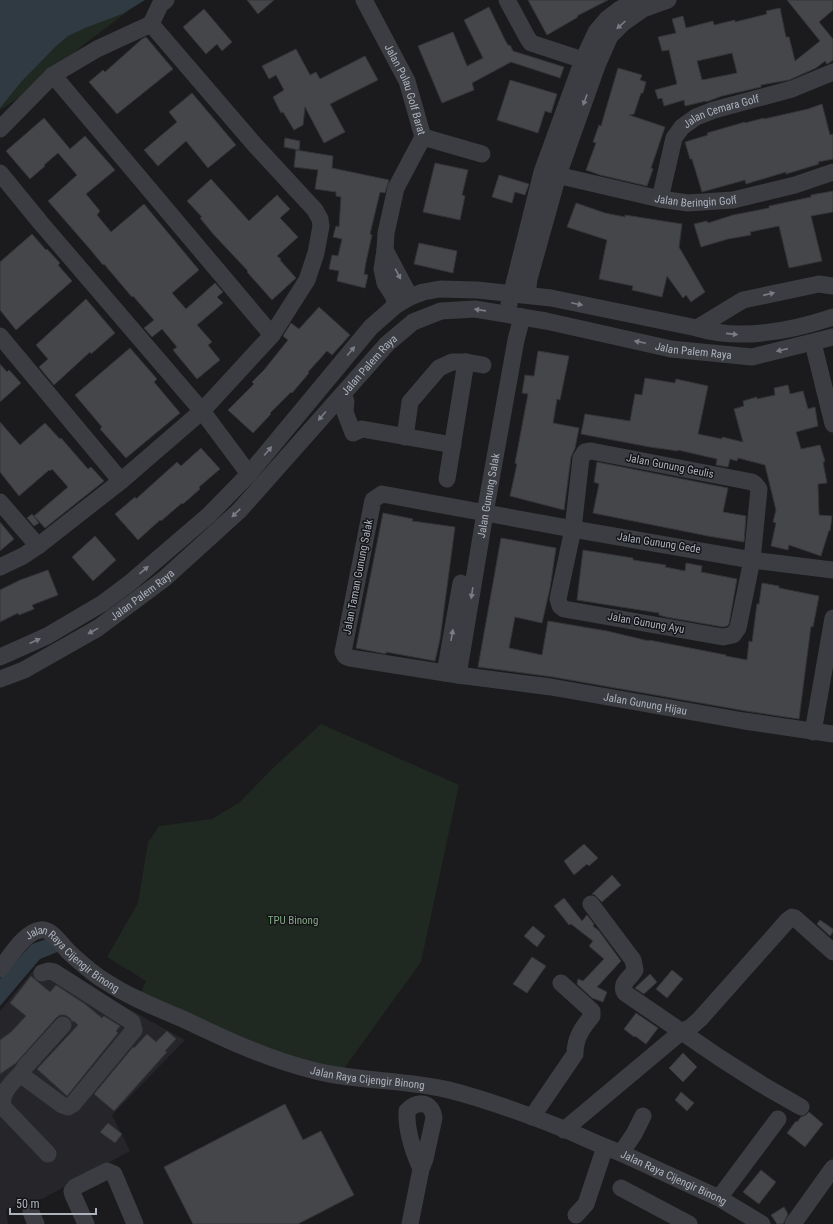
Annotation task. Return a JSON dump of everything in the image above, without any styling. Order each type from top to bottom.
[{"type":"street","points":[[0,129],[53,75],[97,49],[151,24],[160,5],[166,0]]},
{"type":"street","name":"Jalan Pulau Golf Barat","points":[[364,0],[407,81],[423,137],[396,188],[386,233],[382,269],[384,280],[394,297],[395,306]]},
{"type":"street","points":[[507,0],[526,37],[531,43],[583,60]]},
{"type":"street","points":[[520,317],[526,295],[550,174],[583,60],[596,32],[607,19],[620,9],[632,3],[644,0]]},
{"type":"street","points":[[660,0],[668,0]]},
{"type":"street","points":[[550,174],[610,36],[623,23],[643,9],[668,0]]},
{"type":"street","points":[[0,567],[23,556],[38,546],[121,481],[202,411],[272,335],[307,280],[316,253],[321,226],[320,219],[315,210],[254,144],[151,24]]},
{"type":"street","name":"Jalan Cemara Golf","points":[[660,198],[674,138],[682,127],[696,117],[714,110],[792,89],[833,72]]},
{"type":"street","points":[[53,75],[272,335]]},
{"type":"street","points":[[423,137],[482,154]]},
{"type":"street","name":"Jalan Beringin Golf","points":[[550,174],[688,203],[733,200],[795,185],[833,172]]},
{"type":"street","points":[[0,173],[40,222],[202,411],[249,474]]},
{"type":"street","points":[[385,250],[410,297]]},
{"type":"street","name":"Jalan Palem Raya","points":[[697,328],[743,300],[819,284],[833,286]]},
{"type":"street","name":"Jalan Palem Raya","points":[[0,657],[47,636],[103,603],[131,582],[209,515],[249,474],[371,327],[395,306],[410,297],[423,292],[440,289],[477,290],[526,295],[697,328],[709,332],[740,335],[786,329],[816,323],[833,317]]},
{"type":"street","points":[[520,317],[526,295]]},
{"type":"street","name":"Jalan Palem Raya","points":[[0,679],[24,670],[98,628],[164,579],[239,511],[343,398],[387,344],[413,322],[441,311],[475,309],[671,349],[752,357],[833,337]]},
{"type":"street","name":"Jalan Gunung Salak","points":[[452,674],[480,512],[520,317]]},
{"type":"street","points":[[0,336],[121,481]]},
{"type":"street","points":[[813,343],[833,424]]},
{"type":"street","points":[[405,437],[410,402],[439,368],[452,362],[483,364]]},
{"type":"street","points":[[447,479],[466,362]]},
{"type":"street","points":[[325,382],[353,406],[357,431],[453,445]]},
{"type":"street","name":"Jalan Gunung Geulis","points":[[573,529],[581,458],[585,452],[591,451],[756,484],[759,489],[752,560]]},
{"type":"street","name":"Jalan Taman Gunung Salak","points":[[452,674],[350,658],[343,652],[373,500],[382,494],[386,494],[480,512]]},
{"type":"street","points":[[0,502],[38,546]]},
{"type":"street","name":"Jalan Gunung Gede","points":[[480,512],[752,560],[833,570]]},
{"type":"street","name":"Jalan Gunung Ayu","points":[[573,529],[558,599],[560,606],[564,609],[723,637],[733,635],[738,628],[752,560]]},
{"type":"street","points":[[813,732],[833,618]]},
{"type":"street","name":"Jalan Gunung Hijau","points":[[452,674],[551,687],[813,732],[833,734]]},
{"type":"street","points":[[591,904],[633,960],[635,970],[623,984],[622,988],[625,993],[681,1032],[761,1084],[801,1107]]},
{"type":"street","points":[[564,1130],[681,1032],[691,1027],[700,1019],[790,918],[795,918],[830,945]]},
{"type":"street","name":"Jalan Raya Cijengir Binong","points":[[0,969],[25,938],[33,932],[43,929],[54,936],[68,952],[104,981],[132,996],[243,1047],[273,1059],[313,1071],[446,1090],[490,1102],[532,1117],[621,1153],[719,1198],[762,1224]]},
{"type":"street","points":[[22,1072],[24,1077],[62,1105],[68,1107],[73,1104],[134,1031],[132,1022],[54,972],[48,971],[42,973]]},
{"type":"street","points":[[532,1117],[575,1054],[575,1046],[579,1034],[592,1016],[592,1011],[561,983]]},
{"type":"street","points":[[48,1154],[3,1107],[1,1102],[2,1094],[63,1024]]},
{"type":"street","points":[[621,1153],[634,1134],[643,1116]]},
{"type":"street","points":[[719,1198],[778,1119]]},
{"type":"street","points":[[576,1215],[586,1204],[605,1147]]},
{"type":"street","points":[[793,1224],[833,1168]]},
{"type":"street","points":[[410,1224],[421,1169]]},
{"type":"street","points":[[86,1224],[72,1191],[75,1187],[107,1171],[114,1174],[135,1224]]},
{"type":"street","points":[[621,1188],[690,1224]]},
{"type":"shaded area","points":[[0,0],[145,0],[122,14],[68,36],[56,46],[21,82],[0,108]]},
{"type":"shaded area","points":[[49,938],[60,951],[40,959],[0,1006],[0,979],[32,944]]},
{"type":"shaded area","points":[[49,963],[60,971],[185,1040],[112,1115],[130,1151],[44,1198],[6,1209],[8,1224],[0,1224],[0,1011],[38,965]]},
{"type":"green space","points":[[0,0],[143,0],[83,45],[20,97],[0,110]]},
{"type":"green space","name":"TPU Binong","points":[[321,724],[459,785],[421,962],[342,1071],[296,1062],[141,992],[146,981],[107,957],[138,903],[148,843],[159,826],[212,819],[240,802],[272,769]]},
{"type":"building","points":[[247,0],[274,0],[258,14]]},
{"type":"building","points":[[528,0],[608,0],[577,16],[578,17],[547,35]]},
{"type":"building","points":[[787,0],[833,0],[833,10],[819,22],[833,39],[833,60],[829,63],[827,64],[825,61],[816,68],[789,80],[761,85],[761,87],[722,96],[706,102],[685,106],[684,100],[664,106],[662,98],[658,99],[655,90],[677,84],[669,50],[662,51],[658,37],[676,33],[672,19],[683,16],[686,28],[713,21],[714,25],[735,20],[735,22],[767,14],[766,11],[780,8],[786,37],[789,37],[795,61],[820,41]],"holes":[[[732,53],[737,73],[702,80],[697,61]]]},
{"type":"building","points":[[489,7],[506,42],[509,46],[510,45],[513,51],[564,67],[560,78],[511,62],[472,83],[474,90],[442,103],[418,46],[453,32],[467,66],[483,58],[464,20]]},
{"type":"building","points":[[204,9],[232,42],[222,51],[217,44],[206,54],[183,27]]},
{"type":"building","points":[[146,37],[173,69],[117,114],[89,82],[103,70],[105,72]]},
{"type":"building","points":[[296,49],[310,75],[316,72],[320,79],[365,56],[378,80],[330,104],[345,132],[324,143],[305,107],[303,125],[294,130],[283,112],[281,113],[273,97],[284,90],[276,75],[269,79],[262,66]]},
{"type":"building","points":[[618,68],[642,75],[640,80],[646,82],[634,114],[629,115],[665,127],[651,168],[653,169],[647,186],[600,175],[586,170],[596,143],[593,142],[599,125],[601,126]]},
{"type":"building","points":[[510,80],[557,94],[551,113],[545,111],[538,133],[497,120]]},
{"type":"building","points":[[192,93],[236,145],[208,168],[186,141],[158,166],[144,150],[177,122],[169,112]]},
{"type":"building","points":[[822,104],[830,135],[833,134],[833,159],[818,162],[819,164],[786,174],[786,172],[746,184],[745,180],[702,192],[685,142],[708,135],[707,133],[745,122],[808,109]]},
{"type":"building","points":[[44,118],[70,149],[85,136],[115,170],[86,194],[100,211],[97,215],[111,232],[144,204],[199,270],[172,293],[186,309],[215,283],[223,292],[217,297],[223,303],[197,325],[212,342],[208,345],[220,360],[197,379],[173,350],[177,347],[162,329],[152,337],[144,328],[154,320],[104,264],[103,265],[48,201],[77,175],[58,153],[30,179],[6,151]]},
{"type":"building","points":[[285,138],[300,141],[299,150],[284,147]]},
{"type":"building","points":[[296,150],[333,156],[332,168],[389,180],[385,193],[380,192],[370,234],[372,235],[364,274],[368,275],[365,288],[337,281],[339,271],[329,269],[332,255],[338,256],[342,239],[333,237],[336,226],[339,227],[341,197],[336,196],[336,192],[315,189],[318,170],[294,167]]},
{"type":"building","points":[[435,163],[468,170],[462,195],[465,196],[460,220],[423,212]]},
{"type":"building","points":[[499,175],[529,184],[525,195],[515,192],[512,203],[492,197]]},
{"type":"building","points":[[211,179],[249,221],[277,195],[290,209],[280,218],[298,237],[277,256],[296,278],[272,300],[247,272],[248,271],[214,235],[200,218],[202,217],[187,201]]},
{"type":"building","points":[[833,191],[833,212],[811,216],[822,261],[789,268],[779,226],[750,232],[751,235],[728,239],[701,247],[694,224],[707,221],[708,223],[733,215],[769,208],[769,206],[811,197],[811,195]]},
{"type":"building","points":[[576,203],[605,213],[625,217],[625,215],[682,224],[679,247],[705,292],[691,302],[686,295],[683,298],[667,276],[662,297],[632,290],[633,286],[599,279],[607,240],[567,227]]},
{"type":"building","points":[[32,234],[60,263],[58,265],[72,281],[16,330],[0,310],[0,262]]},
{"type":"building","points":[[419,243],[457,251],[453,273],[414,264]]},
{"type":"building","points":[[86,299],[115,333],[91,354],[90,352],[54,385],[39,367],[48,359],[36,345]]},
{"type":"building","points":[[319,307],[350,335],[332,355],[327,351],[292,393],[291,392],[270,413],[271,414],[253,433],[228,410],[254,384],[252,382],[264,370],[288,340],[283,336],[291,323],[299,329]]},
{"type":"building","points":[[130,348],[157,379],[154,382],[180,413],[126,458],[100,429],[102,427],[75,395]]},
{"type":"building","points":[[538,351],[569,356],[560,400],[557,399],[553,423],[579,428],[575,448],[571,457],[564,510],[510,496],[517,464],[515,463],[528,394],[522,393],[525,375],[534,376]]},
{"type":"building","points":[[0,364],[7,372],[9,370],[21,383],[0,402]]},
{"type":"building","points":[[645,378],[675,383],[676,379],[708,386],[698,434],[722,439],[722,437],[743,442],[734,409],[744,406],[743,401],[757,397],[757,399],[775,395],[774,388],[788,385],[790,394],[803,391],[808,409],[815,407],[818,426],[796,432],[801,449],[820,445],[825,461],[823,462],[827,483],[818,484],[819,515],[832,516],[830,531],[829,530],[821,556],[789,545],[788,550],[771,546],[776,523],[773,522],[776,510],[765,465],[738,458],[737,461],[730,459],[728,467],[716,465],[717,459],[678,450],[650,447],[581,434],[585,414],[630,421],[635,394],[642,395]]},
{"type":"building","points":[[0,422],[20,445],[45,423],[60,439],[61,438],[88,469],[91,467],[104,481],[45,528],[34,516],[68,487],[52,469],[19,496],[0,472]]},
{"type":"building","points":[[201,448],[220,469],[199,487],[200,489],[183,504],[182,503],[161,521],[160,520],[138,540],[115,514],[135,497],[136,499],[177,462],[181,466]]},
{"type":"building","points":[[597,462],[728,488],[723,512],[746,516],[744,542],[593,513],[599,484],[594,482]]},
{"type":"building","points":[[383,513],[413,519],[412,521],[455,527],[440,639],[435,661],[356,648]]},
{"type":"building","points":[[32,514],[39,523],[34,526],[27,518]]},
{"type":"building","points":[[0,522],[14,539],[0,551]]},
{"type":"building","points":[[95,536],[116,560],[93,581],[72,557]]},
{"type":"building","points":[[501,538],[556,548],[550,588],[542,623],[515,617],[509,648],[542,655],[548,621],[607,631],[649,641],[747,660],[749,641],[752,642],[757,604],[759,604],[762,583],[819,596],[813,627],[811,626],[799,719],[553,677],[478,667]]},
{"type":"building","points":[[583,550],[633,558],[633,560],[666,565],[665,567],[685,571],[686,563],[702,566],[701,572],[737,579],[729,624],[723,627],[666,617],[659,615],[659,613],[577,600]]},
{"type":"building","points":[[48,570],[58,595],[32,605],[34,609],[19,615],[18,613],[0,622],[0,590],[20,580]]},
{"type":"building","points":[[584,844],[598,858],[589,866],[587,864],[574,875],[564,861]]},
{"type":"building","points":[[612,875],[621,885],[602,902],[592,894]]},
{"type":"building","points":[[564,898],[582,921],[587,915],[594,924],[593,926],[599,931],[621,961],[597,987],[607,992],[603,1002],[592,998],[577,984],[578,979],[583,981],[604,959],[589,946],[593,941],[571,924],[569,925],[554,906]]},
{"type":"building","points":[[820,920],[833,929],[830,936],[817,924]]},
{"type":"building","points":[[533,926],[545,936],[537,947],[524,936]]},
{"type":"building","points":[[532,957],[546,966],[527,993],[513,984]]},
{"type":"building","points":[[672,970],[683,979],[667,998],[656,989]]},
{"type":"building","points":[[650,974],[657,982],[644,994],[635,988]]},
{"type":"building","points":[[31,976],[50,992],[56,985],[85,1004],[102,1018],[104,1016],[120,1026],[116,1031],[118,1033],[67,1096],[37,1069],[78,1025],[74,1021],[72,1022],[70,1018],[65,1015],[60,1015],[56,1018],[16,1063],[0,1074],[0,1040],[11,1032],[26,1016],[10,1003]]},
{"type":"building","points":[[636,1013],[658,1028],[646,1044],[624,1029]]},
{"type":"building","points":[[167,1031],[176,1039],[165,1051],[167,1052],[114,1111],[94,1094],[133,1047],[134,1048],[147,1034],[156,1042]]},
{"type":"building","points":[[683,1053],[697,1067],[683,1082],[669,1068]]},
{"type":"building","points":[[681,1092],[694,1103],[687,1111],[675,1100]]},
{"type":"building","points":[[285,1104],[303,1140],[321,1131],[354,1195],[298,1224],[193,1224],[164,1167]]},
{"type":"building","points":[[809,1112],[823,1124],[805,1147],[787,1133],[796,1121],[797,1122],[801,1117]]},
{"type":"building","points":[[108,1123],[122,1134],[115,1143],[100,1132]]},
{"type":"building","points":[[761,1170],[776,1182],[759,1204],[743,1192]]},
{"type":"building","points":[[784,1207],[788,1214],[783,1224],[777,1224],[771,1215]]}]
